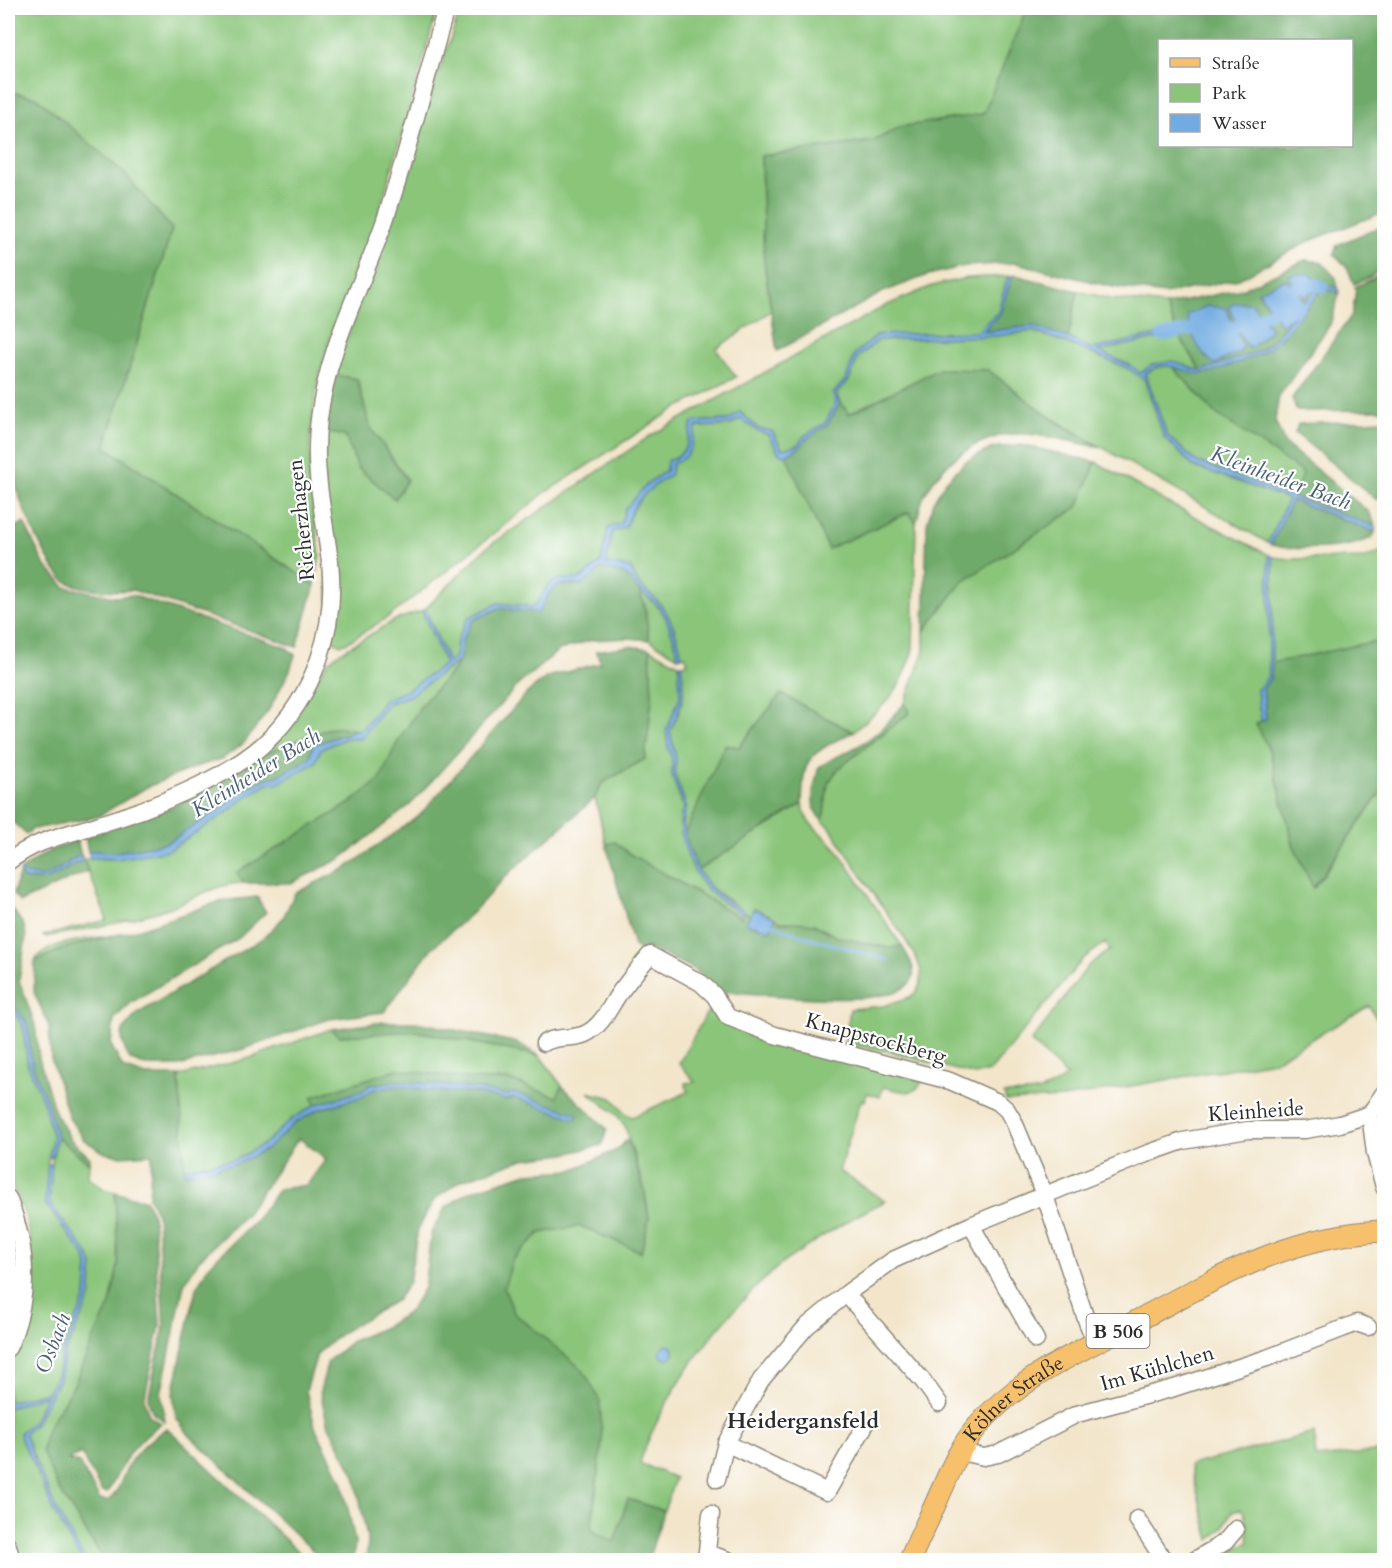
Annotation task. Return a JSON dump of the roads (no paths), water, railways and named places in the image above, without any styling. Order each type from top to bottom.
[{"type":"main road","name":"Kölner Straße","points":[[910,1560],[960,1452],[977,1426],[1011,1394],[1038,1375],[1252,1261],[1318,1239],[1346,1233],[1384,1231]]},
{"type":"street","name":"Richerzhagen","points":[[8,862],[28,847],[42,841],[143,810],[227,769],[257,749],[273,734],[294,709],[308,684],[326,635],[331,600],[330,563],[316,464],[319,416],[327,374],[386,214],[446,8]]},
{"type":"street","name":"Knappstockberg","points":[[544,1043],[551,1039],[574,1038],[587,1034],[599,1024],[650,955],[701,983],[714,995],[729,1017],[775,1035],[950,1081],[998,1102],[1007,1110],[1014,1122],[1045,1196],[1096,1343]]},
{"type":"street","points":[[1384,1093],[1371,1114],[1375,1153],[1384,1187]]},
{"type":"street","name":"Kleinheide","points":[[717,1479],[726,1443],[761,1380],[806,1327],[893,1260],[971,1225],[1183,1141],[1248,1130],[1305,1130],[1341,1124],[1371,1114]]},
{"type":"street","points":[[8,1197],[21,1239],[25,1280],[21,1311],[8,1348]]},
{"type":"street","points":[[971,1225],[1036,1340]]},
{"type":"street","points":[[846,1294],[923,1381],[939,1403]]},
{"type":"street","name":"Im Kühlchen","points":[[960,1452],[984,1457],[998,1454],[1077,1414],[1267,1358],[1357,1323],[1368,1327]]},
{"type":"street","points":[[726,1443],[826,1492],[864,1426]]},
{"type":"street","points":[[711,1514],[707,1557],[728,1560]]},
{"type":"street","points":[[1137,1519],[1164,1560]]},
{"type":"street","points":[[1195,1560],[1225,1542],[1236,1529]]},
{"type":"street","points":[[8,1546],[12,1560]]},
{"type":"water","points":[[1309,274],[1317,280],[1317,284],[1305,298],[1288,276]]},
{"type":"water","points":[[1008,276],[1012,276],[1000,314],[982,332],[1032,326],[1066,337],[1092,349],[1176,331],[1178,334],[1098,351],[1141,373],[1151,365],[1172,361],[1201,371],[1259,351],[1272,341],[1294,315],[1281,325],[1258,291],[1287,280],[1305,302],[1322,285],[1338,288],[1339,292],[1323,289],[1283,335],[1258,355],[1201,374],[1166,366],[1152,369],[1144,375],[1167,435],[1195,461],[1376,527],[1375,532],[1292,500],[1271,545],[1268,543],[1288,499],[1193,466],[1164,437],[1145,380],[1127,368],[1064,342],[1032,331],[997,336],[879,340],[858,357],[849,380],[836,395],[839,405],[827,425],[806,439],[800,447],[786,455],[779,453],[769,435],[758,431],[740,419],[730,425],[696,427],[692,445],[684,458],[672,464],[671,474],[637,502],[626,527],[612,532],[606,564],[631,568],[640,585],[668,615],[682,656],[678,657],[665,616],[658,606],[625,574],[602,568],[582,585],[564,584],[554,588],[539,613],[499,608],[472,621],[462,641],[460,660],[409,696],[388,703],[361,739],[347,738],[321,749],[315,763],[277,784],[270,783],[245,797],[228,812],[169,850],[117,859],[90,858],[88,851],[117,852],[167,843],[224,807],[241,791],[269,777],[276,777],[310,758],[313,745],[363,728],[385,699],[406,691],[445,664],[422,611],[425,609],[448,662],[455,657],[457,640],[468,618],[498,603],[533,607],[545,589],[553,582],[562,579],[580,579],[601,562],[608,528],[621,523],[625,509],[648,483],[666,471],[667,461],[684,451],[692,422],[729,420],[740,412],[759,429],[772,431],[782,449],[798,445],[804,436],[825,423],[835,404],[833,394],[846,379],[855,354],[878,335],[976,332],[998,312]]},
{"type":"water","points":[[1235,303],[1252,303],[1271,329],[1250,349],[1243,340],[1229,307]]},
{"type":"water","points":[[1207,306],[1226,308],[1243,347],[1240,352],[1215,364],[1204,355],[1196,342],[1187,315]]},
{"type":"water","points":[[1269,555],[1273,557],[1272,663],[1271,678],[1263,688],[1266,719],[1261,721],[1257,690],[1268,677]]},
{"type":"water","points":[[679,664],[682,664],[683,697],[670,731],[676,759],[675,776],[687,808],[684,817],[685,837],[698,870],[709,886],[744,911],[742,914],[708,890],[702,883],[682,839],[681,817],[684,808],[672,776],[672,759],[666,731],[680,697]]},
{"type":"water","points":[[81,855],[84,860],[49,878],[23,879],[22,875],[19,875],[20,871],[38,876],[52,873]]},
{"type":"water","points":[[754,908],[775,918],[770,930],[746,923]]},
{"type":"water","points":[[8,911],[11,939],[8,967]]},
{"type":"water","points":[[8,988],[16,1009],[27,1023],[32,1065],[57,1137],[52,1158],[49,1157],[53,1137],[43,1101],[28,1065],[23,1025],[13,1011],[8,998]]},
{"type":"water","points":[[398,1081],[477,1089],[506,1095],[515,1093],[578,1114],[576,1119],[515,1098],[506,1100],[476,1093],[398,1086],[372,1090],[364,1096],[317,1110],[295,1123],[267,1149],[239,1163],[185,1173],[184,1168],[237,1159],[264,1144],[292,1119],[315,1105],[362,1091],[370,1085]]},
{"type":"water","points":[[48,1164],[52,1164],[49,1202],[93,1264],[90,1298],[65,1353],[61,1376],[35,1424],[24,1434],[56,1509],[85,1560],[81,1560],[53,1510],[21,1440],[20,1432],[33,1422],[46,1395],[8,1408],[8,1402],[48,1392],[58,1374],[62,1352],[86,1297],[88,1265],[84,1255],[45,1203]]},
{"type":"water","points":[[664,1345],[670,1345],[674,1352],[670,1359],[664,1359],[660,1355],[660,1349]]},
{"type":"waterway","points":[[1162,336],[1189,330],[1235,327],[1271,312],[1297,287],[1317,284],[1323,287]]},
{"type":"waterway","points":[[769,923],[800,935],[888,960]]},
{"type":"district","name":"Heidergansfeld","points":[[803,1420]]},
{"type":"water label","name":"Kleinheider Bach","points":[[1281,477]]},
{"type":"water label","name":"Kleinheider Bach","points":[[255,772]]},
{"type":"water label","name":"Osbach","points":[[52,1343]]}]
